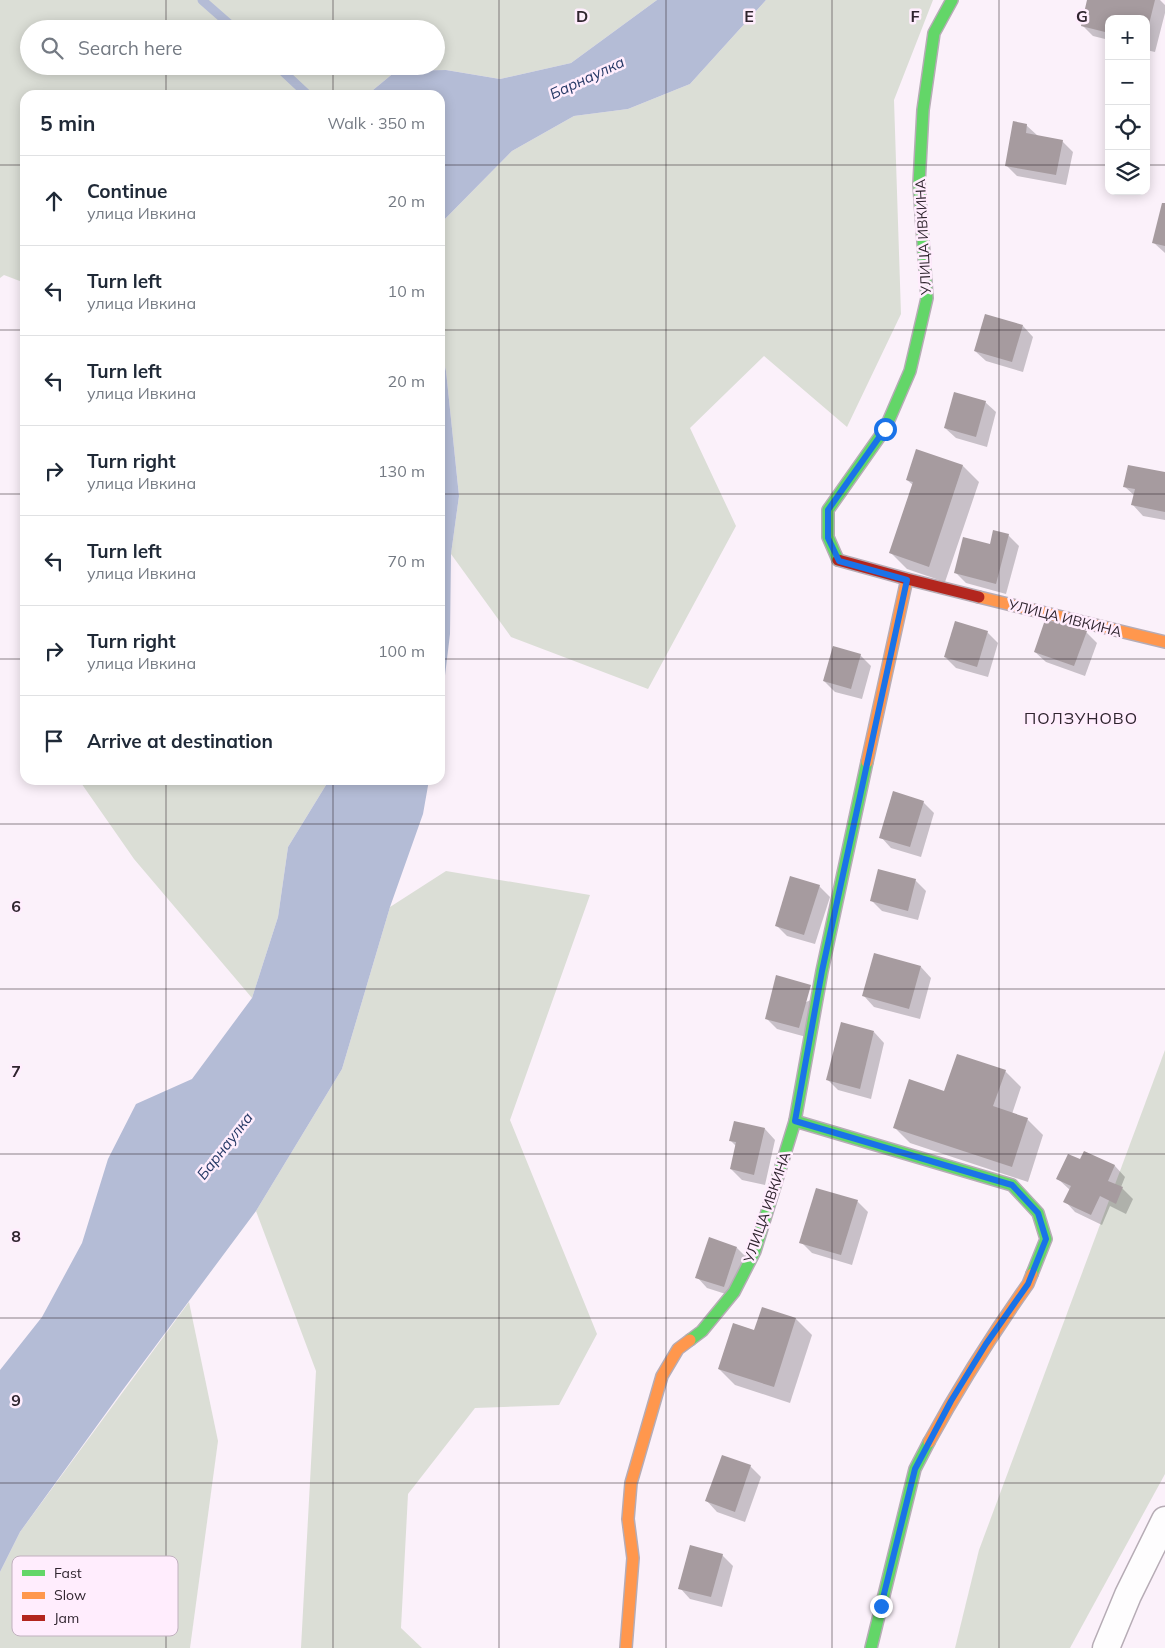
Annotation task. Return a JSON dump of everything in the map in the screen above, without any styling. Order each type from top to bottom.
[{"type":"street","name":"УЛИЦА ИВКИНА","points":[[952,0],[934,33],[923,110],[919,184],[927,298],[923,316],[910,371],[885,429],[828,510],[828,538],[839,561],[907,580],[1165,642]]},
{"type":"street","name":"УЛИЦА ИВКИНА","points":[[626,1648],[633,1558],[628,1519],[631,1483],[662,1376],[678,1349],[702,1331],[734,1292],[755,1251],[795,1121],[822,971],[907,580]]},
{"type":"street","points":[[795,1121],[1012,1185],[1038,1213],[1046,1239],[1028,1284],[986,1344],[951,1401],[915,1469],[871,1648]]},
{"type":"street","points":[[1106,1648],[1128,1595],[1165,1520]]},
{"type":"shaded area","points":[[0,0],[657,0],[571,63],[500,79],[445,70],[445,20],[20,20],[20,75],[391,75],[373,90],[20,90],[20,281],[4,275],[0,278]]},
{"type":"shaded area","points":[[766,0],[933,0],[894,100],[901,314],[847,427],[764,356],[690,428],[736,526],[648,689],[511,637],[451,554],[459,496],[445,367],[445,219],[512,151],[574,116],[628,109],[690,84]]},
{"type":"shaded area","points":[[82,785],[326,785],[288,847],[278,917],[252,998],[134,859]]},
{"type":"shaded area","points":[[446,871],[590,895],[510,1120],[597,1334],[559,1405],[475,1408],[408,1494],[401,1628],[422,1648],[301,1648],[316,1371],[256,1211],[342,1069],[390,907]]},
{"type":"shaded area","points":[[1165,1050],[1165,1474],[1070,1648],[955,1648],[979,1550]]},
{"type":"shaded area","points":[[189,1302],[218,1441],[190,1648],[0,1648],[0,1572],[20,1532]]},
{"type":"water","name":"Барнаулка","points":[[657,0],[766,0],[690,84],[628,109],[574,116],[512,151],[445,219],[445,90],[373,90],[391,75],[445,75],[446,70],[500,79],[571,63]]},
{"type":"water","points":[[445,367],[459,496],[451,554],[450,634],[445,676]]},
{"type":"water","name":"Барнаулка","points":[[326,785],[428,785],[423,814],[390,907],[342,1069],[256,1211],[20,1532],[0,1572],[0,1370],[42,1317],[82,1243],[108,1159],[136,1104],[192,1079],[252,998],[278,917],[288,847]]},
{"type":"building","points":[[1087,0],[1155,0],[1150,20],[1150,15],[1105,15],[1105,32],[1081,26]]},
{"type":"building","points":[[1013,121],[1027,124],[1026,133],[1063,140],[1056,175],[1005,166]]},
{"type":"building","points":[[1162,203],[1165,203],[1165,246],[1152,243]]},
{"type":"building","points":[[985,314],[1023,325],[1012,362],[974,351]]},
{"type":"building","points":[[954,392],[986,401],[976,437],[944,428]]},
{"type":"building","points":[[916,449],[963,465],[929,567],[889,553],[913,482],[906,480]]},
{"type":"building","points":[[1128,465],[1165,472],[1165,512],[1131,505],[1135,489],[1123,487]]},
{"type":"building","points":[[993,530],[1009,534],[996,584],[954,573],[963,537],[990,544]]},
{"type":"building","points":[[1046,617],[1087,631],[1074,666],[1034,652]]},
{"type":"building","points":[[955,621],[988,631],[977,667],[944,657]]},
{"type":"building","points":[[833,646],[861,654],[851,689],[823,681]]},
{"type":"building","points":[[893,791],[924,801],[910,847],[879,838]]},
{"type":"building","points":[[878,869],[916,879],[908,911],[870,901]]},
{"type":"building","points":[[790,876],[820,885],[804,935],[775,926]]},
{"type":"building","points":[[874,953],[921,966],[909,1009],[862,996]]},
{"type":"building","points":[[776,975],[811,985],[799,1028],[765,1019]]},
{"type":"building","points":[[841,1022],[874,1031],[860,1089],[826,1080]]},
{"type":"building","points":[[957,1054],[1006,1070],[993,1106],[1028,1118],[1012,1167],[893,1128],[909,1079],[944,1091]]},
{"type":"building","points":[[734,1121],[765,1128],[754,1175],[730,1169],[736,1142],[729,1141]]},
{"type":"building","points":[[1084,1151],[1115,1165],[1108,1181],[1123,1187],[1116,1204],[1100,1196],[1091,1215],[1063,1202],[1071,1186],[1056,1179],[1068,1154],[1080,1159]]},
{"type":"building","points":[[816,1188],[858,1200],[841,1255],[799,1243]]},
{"type":"building","points":[[709,1237],[737,1247],[724,1287],[695,1278]]},
{"type":"building","points":[[762,1307],[796,1318],[774,1387],[718,1369],[733,1323],[754,1330]]},
{"type":"building","points":[[722,1455],[751,1465],[735,1512],[705,1501]]},
{"type":"building","points":[[690,1545],[723,1554],[711,1597],[678,1589]]},
{"type":"waterway","points":[[202,0],[225,20]]},
{"type":"waterway","points":[[287,75],[303,90]]},
{"type":"traffic: fast","points":[[838,560],[828,537],[828,510],[885,429],[910,371],[927,298],[919,184],[923,110],[934,33],[952,0]]},
{"type":"traffic: fast","points":[[690,1340],[702,1331],[734,1292],[755,1251],[795,1121],[822,971],[867,762]]},
{"type":"traffic: fast","points":[[795,1121],[1012,1185],[1038,1213],[1046,1239],[1032,1274]]},
{"type":"traffic: fast","points":[[871,1648],[915,1469],[929,1442]]},
{"type":"traffic: slow","points":[[867,762],[907,579]]},
{"type":"traffic: slow","points":[[979,597],[1165,642]]},
{"type":"traffic: slow","points":[[929,1442],[964,1381],[1028,1284],[1032,1274]]},
{"type":"traffic: slow","points":[[626,1648],[633,1558],[628,1519],[631,1483],[662,1376],[678,1349],[690,1340]]},
{"type":"traffic: jam","points":[[838,560],[979,597]]},
{"type":"district","name":"ПОЛЗУНОВО","points":[[1081,718]]},
{"type":"route","points":[[881,1606],[915,1469],[951,1401],[986,1344],[1028,1284],[1046,1239],[1038,1213],[1012,1185],[795,1121],[822,971],[907,580],[839,561],[828,538],[828,510],[885,429]]}]
